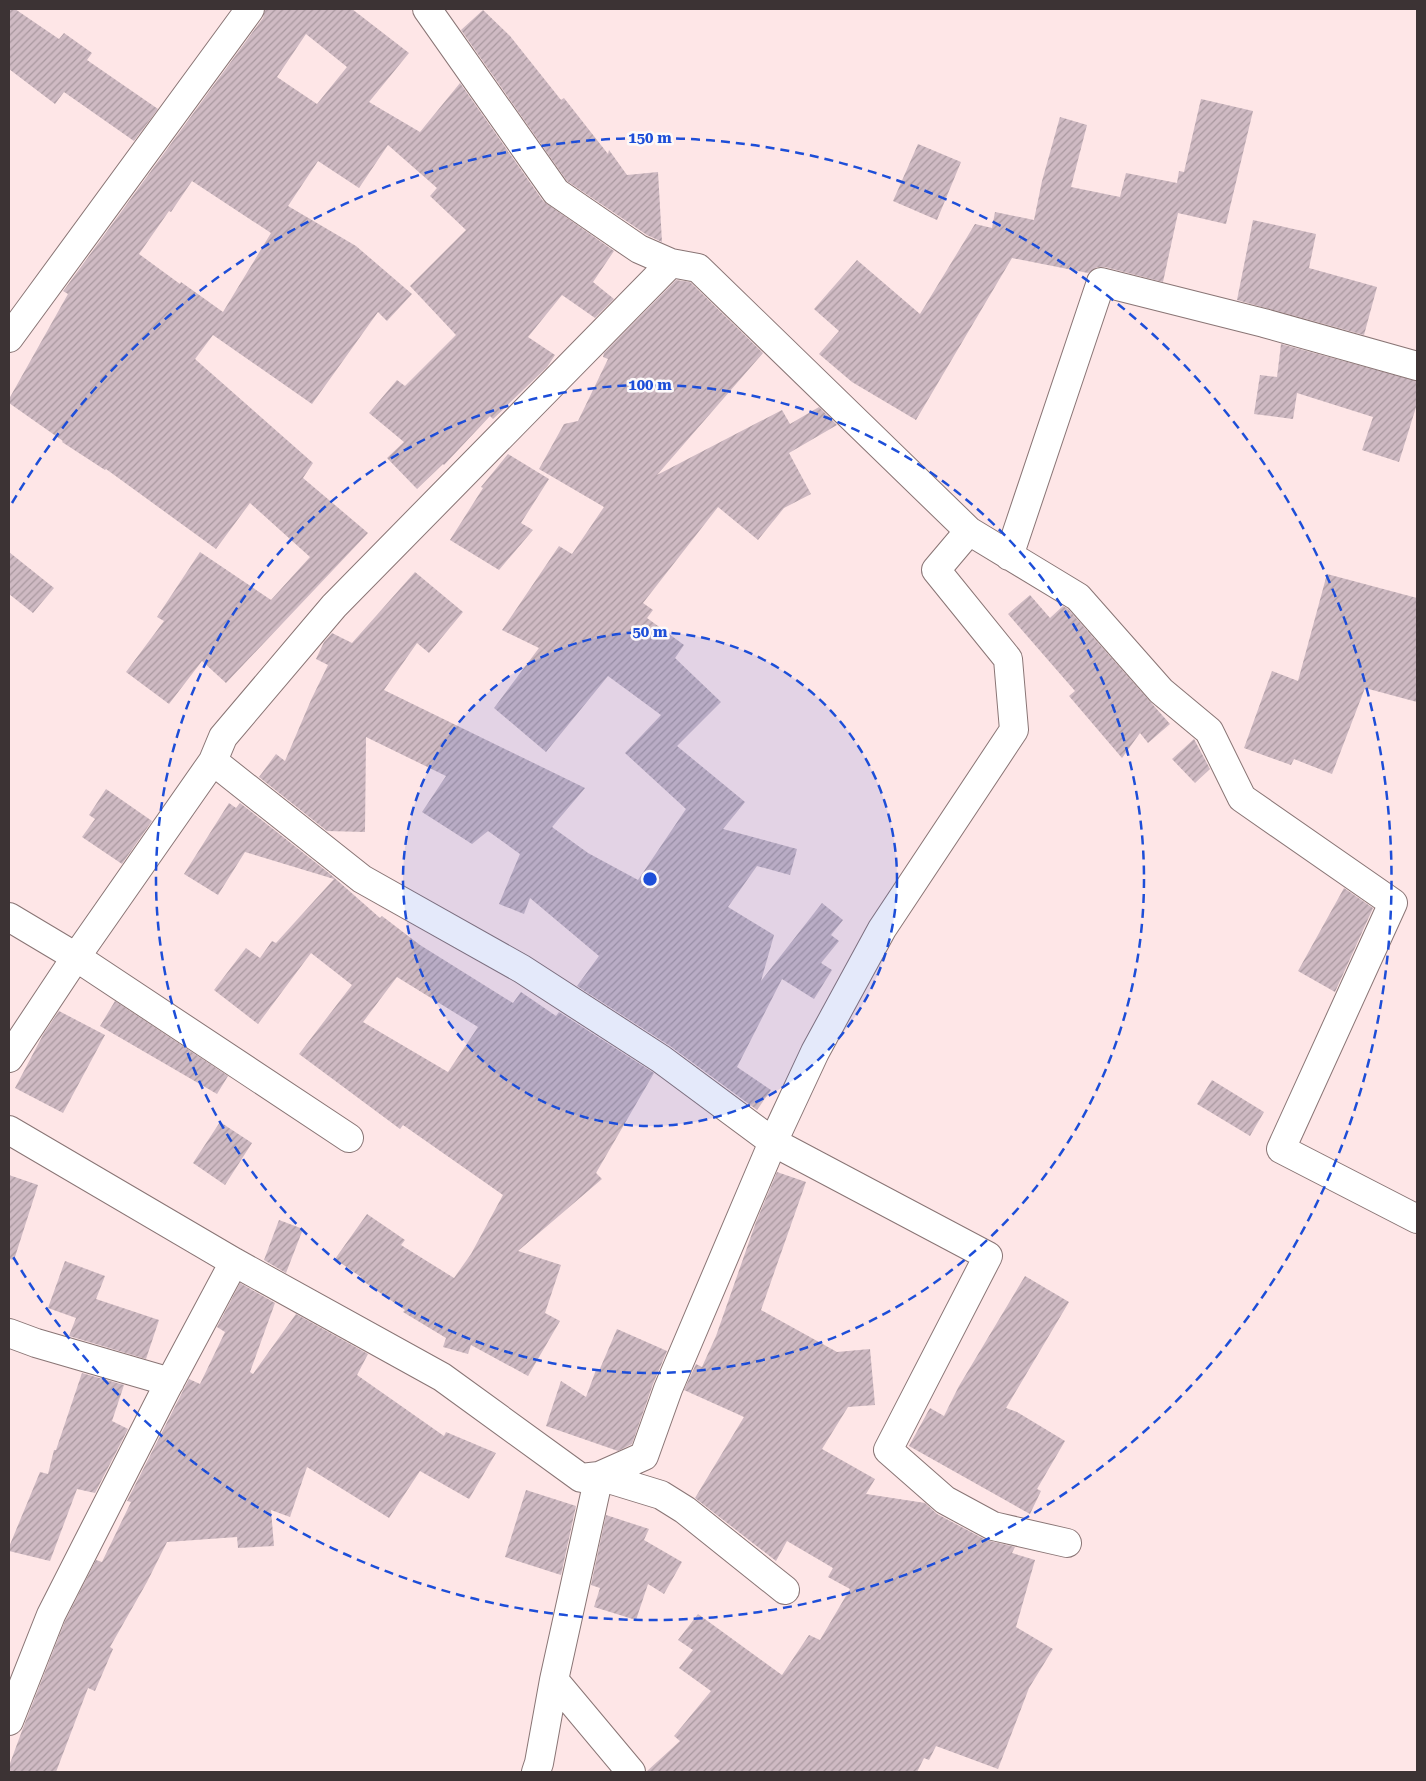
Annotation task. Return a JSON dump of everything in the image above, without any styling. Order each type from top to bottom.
[{"type":"street","points":[[9,338],[250,9]]},
{"type":"street","points":[[427,9],[556,192],[639,249],[671,263],[698,268],[969,531],[1078,596],[1161,690],[1209,731],[1242,798],[1392,903],[1281,1149],[1417,1219]]},
{"type":"street","points":[[9,1058],[76,957],[213,761],[223,737],[334,606],[671,263]]},
{"type":"street","points":[[1009,556],[1101,282],[1417,366]]},
{"type":"street","points":[[9,1130],[234,1262],[442,1376],[581,1478],[599,1476],[644,1456],[668,1389],[773,1142],[814,1052],[882,929],[1014,730],[1008,659],[936,570],[969,531]]},
{"type":"street","points":[[213,761],[362,879],[530,974],[661,1059],[773,1142],[988,1256],[888,1450],[945,1500],[993,1526],[1067,1543]]},
{"type":"street","points":[[9,917],[76,957],[349,1138]]},
{"type":"street","points":[[9,1721],[50,1615],[234,1262]]},
{"type":"street","points":[[9,1333],[36,1343],[170,1382]]},
{"type":"street","points":[[599,1476],[661,1495],[685,1510],[785,1590]]},
{"type":"street","points":[[536,1772],[540,1763],[554,1680],[599,1476]]},
{"type":"street","points":[[554,1680],[631,1772]]},
{"type":"building","points":[[9,9],[15,9],[59,39],[64,33],[92,53],[87,60],[158,109],[134,141],[64,92],[55,104],[9,69]]},
{"type":"building","points":[[265,9],[352,9],[409,53],[369,102],[420,132],[460,83],[543,201],[614,251],[593,282],[614,299],[595,318],[562,295],[528,337],[555,355],[547,367],[493,419],[490,416],[444,465],[417,489],[387,458],[404,442],[369,413],[397,380],[405,386],[456,335],[410,286],[466,230],[430,196],[437,188],[388,145],[359,188],[318,161],[288,206],[356,246],[412,294],[387,321],[378,312],[312,404],[213,335],[195,359],[313,463],[303,478],[368,533],[226,683],[202,661],[169,704],[126,672],[164,621],[157,617],[200,552],[271,600],[310,557],[250,503],[216,549],[106,469],[62,442],[9,403],[9,399],[68,294],[63,291],[263,18]],"holes":[[[306,34],[347,67],[317,104],[277,77]],[[192,181],[271,233],[223,312],[139,254]]]},
{"type":"building","points":[[483,10],[510,36],[561,100],[564,98],[608,154],[609,150],[627,175],[658,172],[662,242],[647,235],[567,181],[461,30]]},
{"type":"building","points":[[1201,99],[1253,111],[1226,224],[1178,213],[1163,282],[1105,267],[1097,267],[1088,273],[1012,258],[916,420],[852,382],[819,354],[839,331],[814,309],[857,260],[920,314],[975,224],[992,228],[995,212],[1034,220],[1042,181],[1060,117],[1087,125],[1071,187],[1120,197],[1126,173],[1177,183],[1179,171],[1184,172]]},
{"type":"building","points":[[918,144],[961,162],[937,220],[893,201]]},
{"type":"building","points":[[1253,220],[1316,234],[1309,268],[1377,287],[1364,335],[1237,300]]},
{"type":"building","points":[[676,280],[690,282],[763,353],[657,475],[782,410],[790,424],[819,407],[837,425],[789,453],[811,494],[784,508],[758,540],[718,507],[643,603],[653,610],[647,618],[684,645],[675,658],[721,702],[677,746],[745,802],[723,829],[797,849],[790,875],[757,866],[728,907],[774,935],[761,981],[822,903],[843,920],[831,935],[839,941],[821,963],[832,970],[814,999],[782,979],[737,1067],[771,1090],[757,1110],[670,1046],[577,986],[599,956],[530,898],[524,914],[499,904],[520,854],[488,831],[472,844],[422,812],[446,776],[366,737],[365,832],[327,831],[259,777],[276,754],[285,761],[328,665],[316,659],[324,642],[332,633],[352,643],[415,572],[463,612],[429,653],[417,643],[384,690],[585,788],[552,827],[588,853],[638,880],[686,809],[625,753],[661,715],[608,676],[546,752],[494,708],[539,648],[502,630],[559,546],[572,554],[604,507],[539,469],[564,424],[578,421],[608,359],[603,357],[604,353]]},
{"type":"building","points":[[1281,344],[1417,381],[1417,404],[1399,462],[1362,450],[1373,417],[1297,393],[1293,419],[1254,414],[1260,375],[1277,377]]},
{"type":"building","points":[[508,454],[549,479],[521,523],[533,530],[499,570],[450,540],[483,488],[481,487]]},
{"type":"building","points":[[9,552],[54,588],[33,613],[9,594]]},
{"type":"building","points":[[1327,574],[1417,598],[1417,702],[1365,688],[1332,774],[1294,759],[1291,765],[1244,748],[1272,671],[1298,681]]},
{"type":"building","points":[[1030,595],[1050,618],[1063,606],[1068,609],[1170,724],[1148,743],[1140,733],[1122,758],[1069,696],[1075,691],[1008,614]]},
{"type":"building","points":[[1194,739],[1210,769],[1195,783],[1172,759]]},
{"type":"building","points":[[106,789],[152,821],[122,864],[82,837],[95,819],[89,815]]},
{"type":"building","points":[[229,803],[236,808],[240,803],[330,874],[380,918],[382,916],[420,945],[513,1003],[521,992],[556,1016],[559,1012],[654,1073],[596,1173],[602,1179],[518,1251],[561,1265],[545,1313],[560,1321],[528,1376],[471,1345],[468,1354],[443,1347],[446,1338],[403,1312],[405,1310],[335,1259],[367,1214],[405,1240],[401,1245],[454,1278],[471,1254],[503,1195],[403,1125],[400,1129],[299,1054],[352,985],[311,953],[258,1024],[214,990],[246,948],[260,958],[272,941],[276,943],[334,879],[245,852],[218,895],[184,874]],"holes":[[[397,977],[478,1027],[448,1072],[363,1022]]]},
{"type":"building","points":[[1344,888],[1373,908],[1335,992],[1298,971]]},
{"type":"building","points":[[115,1001],[228,1076],[217,1094],[100,1026]]},
{"type":"building","points":[[59,1011],[105,1035],[63,1113],[15,1088],[44,1033]]},
{"type":"building","points":[[1212,1080],[1264,1112],[1250,1136],[1197,1104]]},
{"type":"building","points":[[220,1122],[252,1143],[225,1185],[193,1163]]},
{"type":"building","points":[[777,1172],[806,1182],[761,1310],[837,1352],[870,1349],[875,1405],[848,1407],[822,1449],[875,1479],[866,1494],[925,1503],[937,1514],[986,1540],[1015,1547],[1012,1553],[1035,1560],[1016,1627],[1053,1649],[1029,1688],[998,1769],[936,1746],[929,1760],[924,1758],[917,1772],[646,1772],[680,1741],[674,1736],[711,1691],[679,1668],[693,1650],[678,1640],[698,1614],[782,1675],[809,1635],[820,1640],[850,1589],[828,1577],[833,1568],[787,1541],[776,1561],[695,1498],[744,1417],[684,1390],[696,1364],[702,1367],[716,1336],[756,1222]]},
{"type":"building","points":[[9,1175],[38,1185],[14,1260],[9,1259]]},
{"type":"building","points":[[279,1220],[303,1229],[286,1273],[264,1260]]},
{"type":"building","points":[[65,1261],[105,1276],[96,1299],[159,1320],[146,1359],[69,1336],[76,1318],[48,1308]]},
{"type":"building","points":[[1025,1276],[1069,1302],[1006,1408],[1017,1412],[1065,1441],[1037,1489],[1041,1491],[1030,1514],[909,1446],[930,1408],[944,1416],[959,1386]]},
{"type":"building","points":[[240,1283],[275,1303],[250,1372],[253,1374],[296,1314],[368,1354],[357,1375],[444,1436],[446,1432],[496,1453],[469,1499],[420,1471],[389,1518],[307,1467],[290,1517],[271,1510],[274,1546],[238,1548],[237,1537],[167,1542],[147,1582],[110,1647],[113,1649],[95,1691],[88,1688],[56,1772],[9,1772],[9,1766],[23,1728],[65,1621],[96,1560],[102,1562],[131,1502],[127,1501],[189,1379],[200,1384],[225,1332],[217,1327]]},
{"type":"building","points":[[617,1329],[667,1351],[632,1444],[618,1451],[546,1426],[561,1381],[586,1397],[596,1370],[599,1371]]},
{"type":"building","points":[[82,1373],[124,1385],[112,1421],[128,1429],[95,1493],[77,1489],[50,1561],[9,1551],[40,1472],[48,1474],[54,1450],[56,1450]]},
{"type":"building","points":[[526,1490],[576,1506],[561,1575],[505,1557]]},
{"type":"building","points":[[606,1515],[649,1529],[644,1540],[682,1562],[664,1594],[648,1584],[636,1620],[594,1607],[600,1588],[591,1585]]}]
